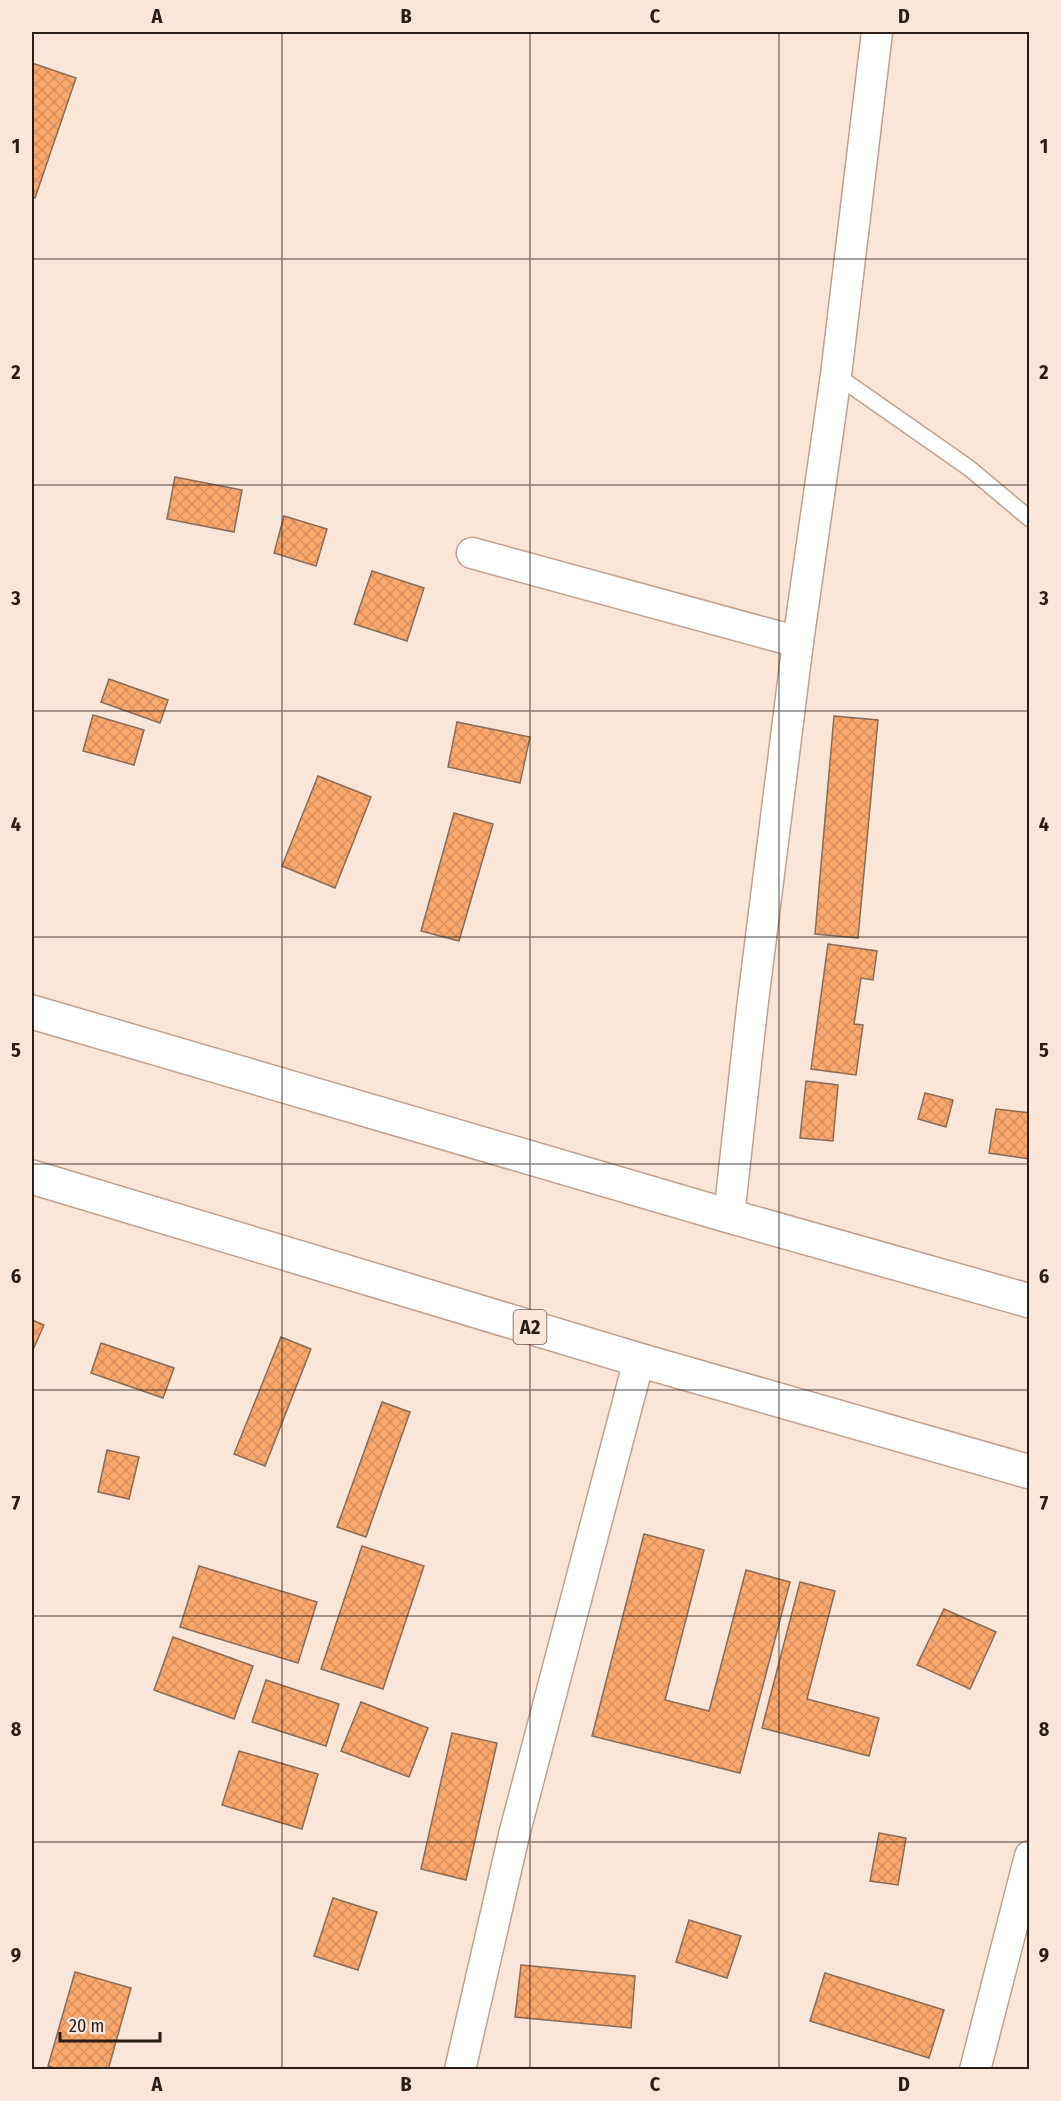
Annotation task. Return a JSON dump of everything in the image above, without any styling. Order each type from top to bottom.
[{"type":"highway","points":[[32,1012],[729,1216],[1029,1301]]},
{"type":"highway","name":"A2","points":[[32,1177],[639,1360],[1029,1472]]},
{"type":"street","points":[[729,1216],[752,1009],[798,642],[836,375],[876,32]]},
{"type":"street","points":[[472,553],[798,642]]},
{"type":"street","points":[[459,2070],[513,1835],[639,1360]]},
{"type":"street","points":[[975,2070],[1029,1856]]},
{"type":"lane","points":[[836,375],[969,468],[1029,519]]},
{"type":"building","points":[[32,63],[76,78],[35,198],[32,197]]},
{"type":"building","points":[[175,477],[242,490],[234,532],[167,519]]},
{"type":"building","points":[[284,516],[327,529],[316,566],[274,553]]},
{"type":"building","points":[[372,571],[424,588],[407,641],[354,624]]},
{"type":"building","points":[[109,679],[168,700],[160,723],[101,702]]},
{"type":"building","points":[[93,715],[144,730],[134,765],[83,751]]},
{"type":"building","points":[[834,716],[878,720],[858,938],[815,934]]},
{"type":"building","points":[[457,722],[530,737],[520,783],[448,767]]},
{"type":"building","points":[[318,776],[371,797],[335,888],[282,866]]},
{"type":"building","points":[[454,813],[493,824],[459,941],[421,931]]},
{"type":"building","points":[[828,944],[877,951],[873,980],[861,978],[854,1024],[863,1025],[856,1075],[811,1069]]},
{"type":"building","points":[[806,1081],[838,1085],[833,1141],[800,1138]]},
{"type":"building","points":[[925,1093],[953,1100],[946,1127],[918,1119]]},
{"type":"building","points":[[996,1109],[1030,1113],[1029,1159],[989,1153]]},
{"type":"building","points":[[32,1320],[44,1325],[32,1352]]},
{"type":"building","points":[[281,1337],[311,1349],[265,1466],[234,1454]]},
{"type":"building","points":[[101,1343],[174,1368],[163,1398],[91,1373]]},
{"type":"building","points":[[382,1402],[410,1412],[366,1537],[337,1527]]},
{"type":"building","points":[[107,1450],[139,1457],[129,1499],[98,1492]]},
{"type":"building","points":[[644,1534],[704,1550],[665,1700],[709,1711],[746,1570],[790,1582],[740,1773],[592,1736]]},
{"type":"building","points":[[362,1546],[424,1566],[383,1689],[321,1669]]},
{"type":"building","points":[[199,1566],[317,1602],[298,1663],[180,1627]]},
{"type":"building","points":[[800,1582],[835,1591],[807,1699],[879,1718],[869,1756],[762,1728]]},
{"type":"building","points":[[944,1609],[996,1632],[970,1689],[917,1665]]},
{"type":"building","points":[[173,1637],[253,1666],[234,1719],[154,1690]]},
{"type":"building","points":[[266,1680],[339,1704],[326,1746],[252,1722]]},
{"type":"building","points":[[361,1702],[428,1728],[409,1777],[341,1751]]},
{"type":"building","points":[[452,1733],[497,1743],[466,1880],[421,1869]]},
{"type":"building","points":[[239,1751],[318,1774],[302,1829],[222,1805]]},
{"type":"building","points":[[879,1833],[906,1838],[898,1885],[870,1881]]},
{"type":"building","points":[[333,1898],[377,1912],[358,1970],[314,1956]]},
{"type":"building","points":[[689,1920],[741,1936],[727,1978],[676,1962]]},
{"type":"building","points":[[521,1965],[635,1976],[631,2028],[515,2017]]},
{"type":"building","points":[[75,1972],[131,1988],[108,2070],[61,2070],[48,2066]]},
{"type":"building","points":[[825,1973],[944,2010],[929,2058],[810,2021]]}]
